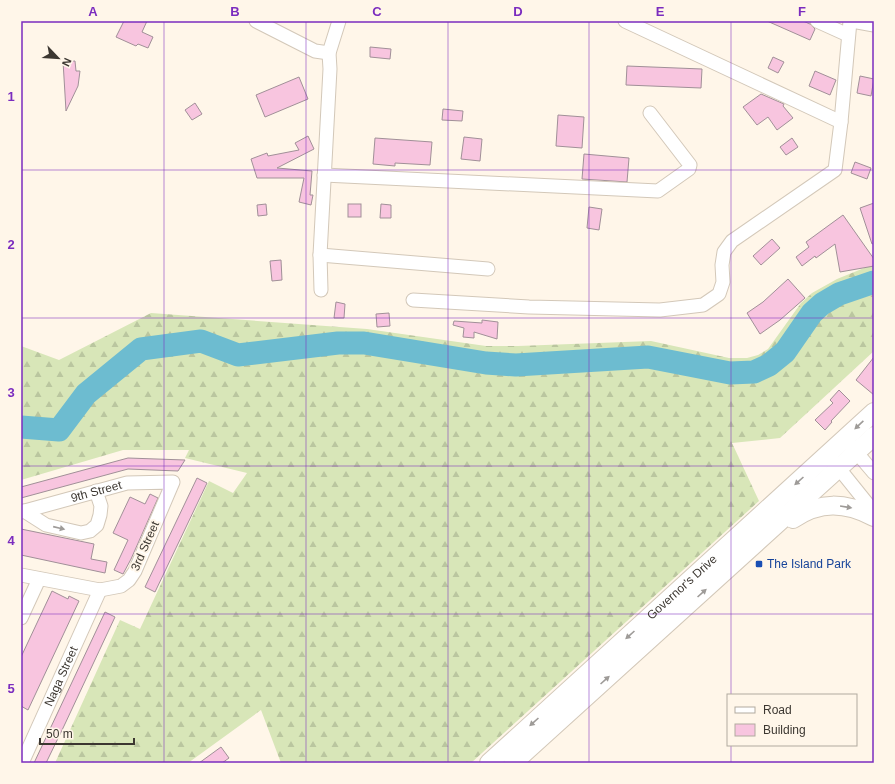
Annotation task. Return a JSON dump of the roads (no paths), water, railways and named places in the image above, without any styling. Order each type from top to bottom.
[{"type":"highway","name":"Governor's Drive","points":[[513,763],[760,540],[834,462],[844,439],[874,412]]},
{"type":"highway","name":"Governor's Drive","points":[[490,763],[834,462],[856,453],[874,436]]},
{"type":"highway","points":[[760,540],[802,513],[822,506],[832,505],[849,507],[874,517]]},
{"type":"street","points":[[256,21],[315,51],[329,53]]},
{"type":"street","points":[[321,290],[320,255],[330,70],[329,53],[339,21]]},
{"type":"street","points":[[625,21],[841,122]]},
{"type":"street","points":[[817,21],[848,35]]},
{"type":"street","points":[[413,300],[529,306],[660,310],[703,305],[719,294],[723,282],[722,265],[724,252],[732,241],[835,170],[841,122],[848,35],[851,21],[874,25]]},
{"type":"street","points":[[324,175],[658,191],[690,169],[690,165],[650,113]]},
{"type":"street","points":[[320,255],[488,269]]},
{"type":"street","points":[[844,439],[874,473]]},
{"type":"street","points":[[834,462],[874,512]]},
{"type":"street","name":"9th Street","points":[[23,512],[127,483],[173,482]]},
{"type":"street","name":"3rd Street","points":[[100,590],[121,586],[129,580],[135,571],[173,482]]},
{"type":"street","points":[[23,512],[46,525],[81,533],[90,531],[97,525],[100,515],[101,506],[96,491]]},
{"type":"street","points":[[21,575],[100,590]]},
{"type":"street","points":[[21,618],[39,579]]},
{"type":"street","name":"Naga Street","points":[[22,763],[100,590]]},
{"type":"waterway","points":[[21,427],[59,430],[86,394],[141,349],[201,341],[238,355],[338,343],[364,343],[486,363],[516,365],[648,357],[730,373],[754,372],[769,365],[785,352],[812,313],[822,304],[839,294],[874,282]]},
{"type":"place","name":"The Island Park","points":[[759,564]]}]
